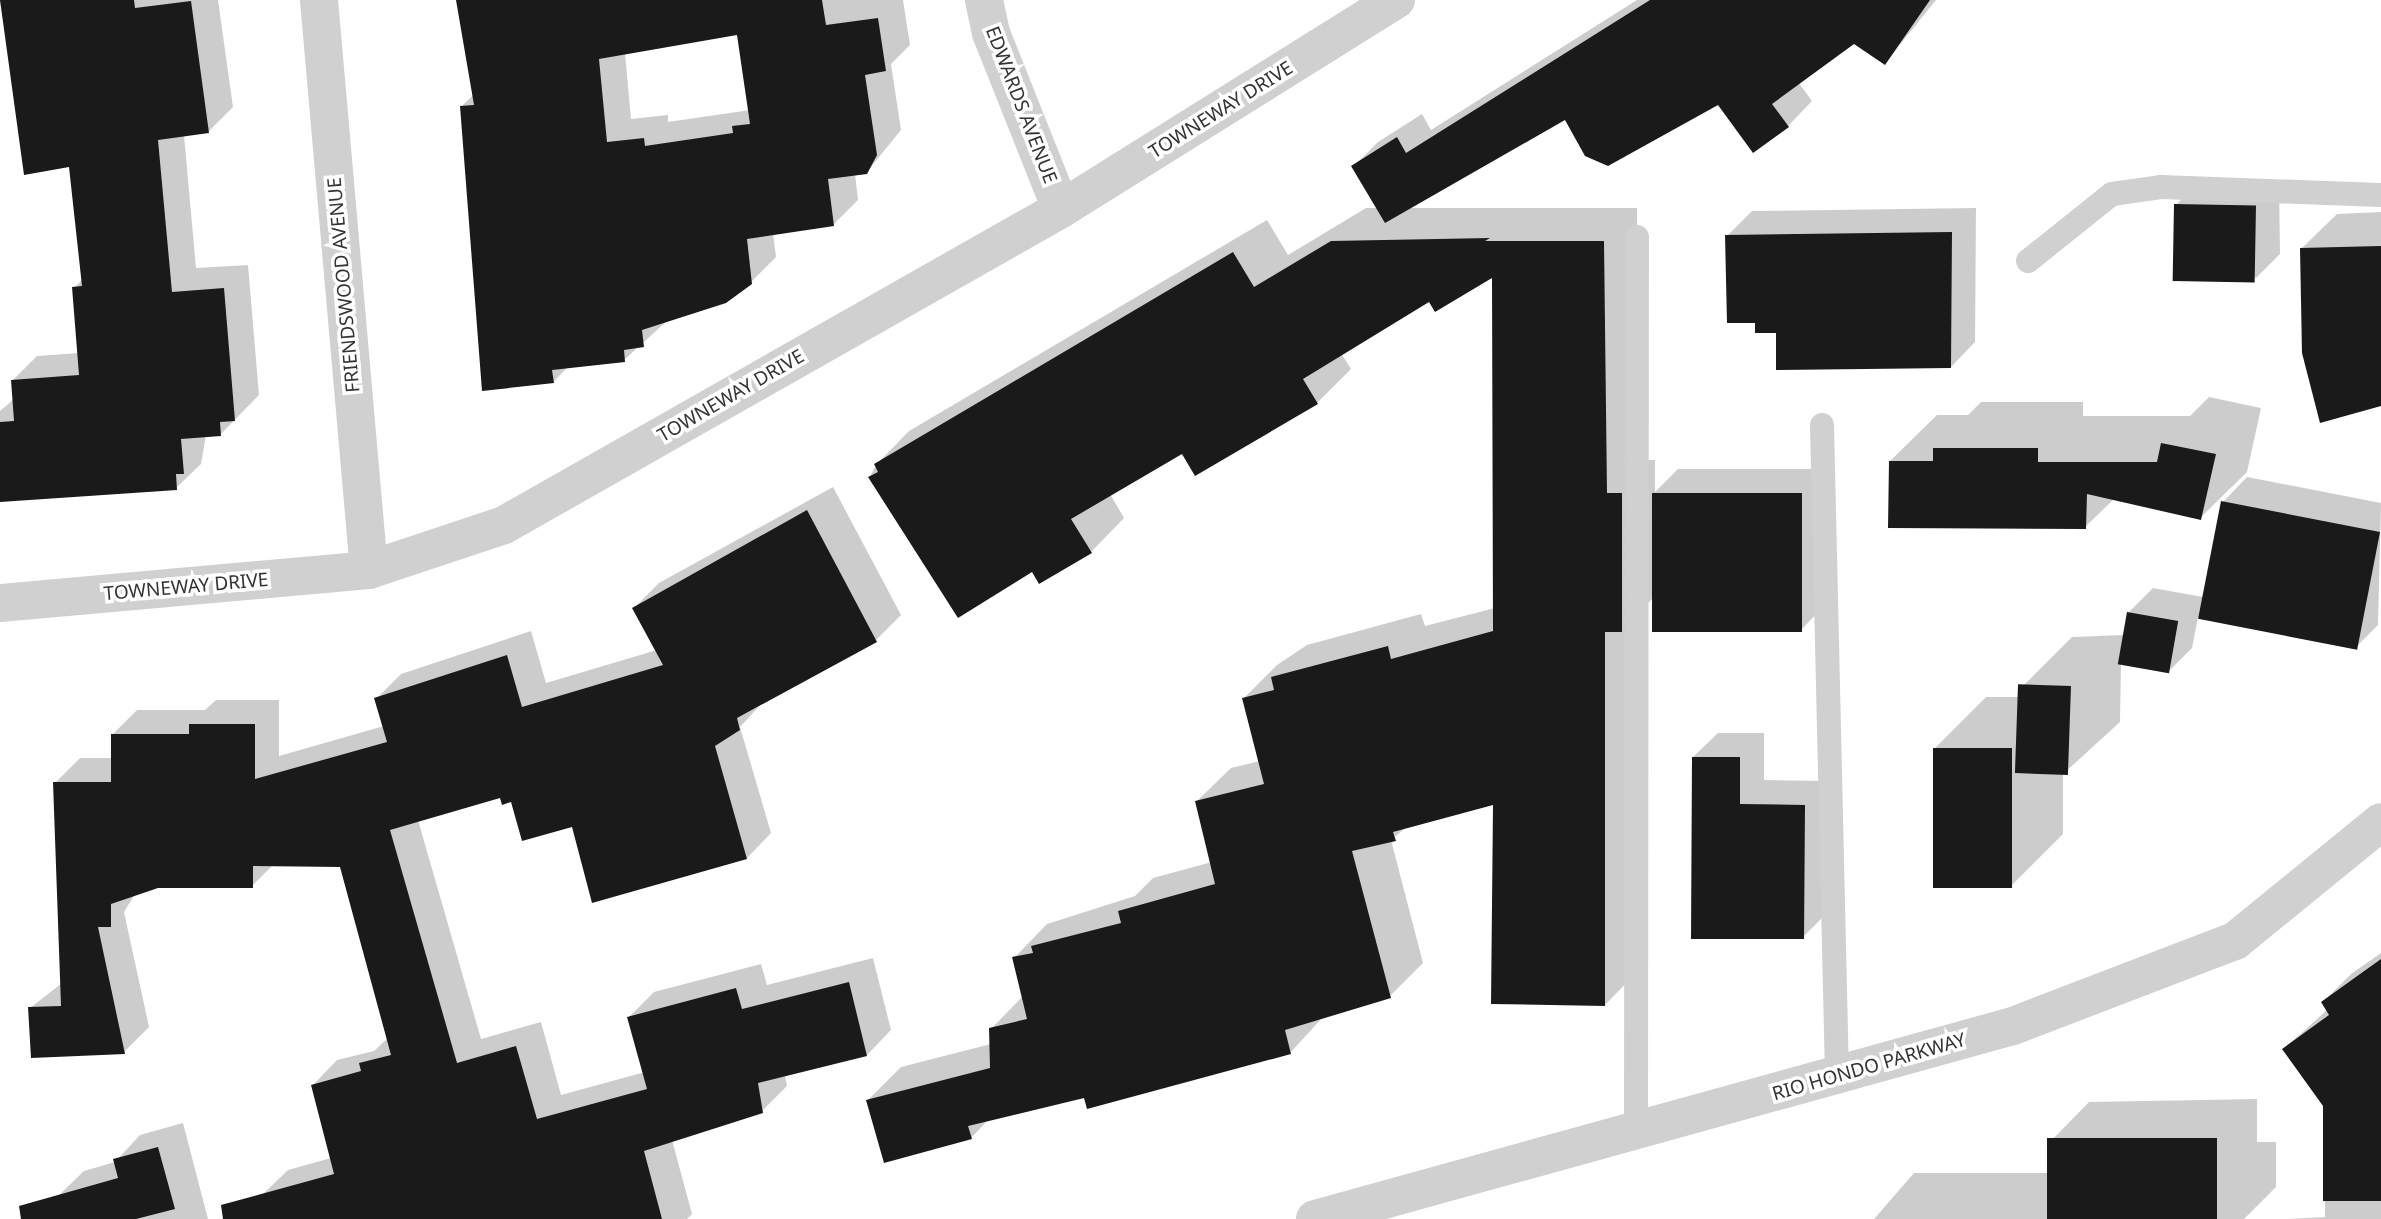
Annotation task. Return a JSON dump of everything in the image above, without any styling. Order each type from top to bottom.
[{"type":"street","name":"FRIENDSWOOD AVENUE","points":[[319,0],[369,570]]},
{"type":"street","name":"EDWARDS AVENUE","points":[[984,0],[990,33],[1061,209]]},
{"type":"street","name":"TOWNEWAY DRIVE","points":[[0,603],[369,570],[504,525],[1061,209],[1396,0]]},
{"type":"street","name":"RIO HONDO PARKWAY","points":[[1315,1219],[2013,1026],[2235,941],[2381,822]]},
{"type":"lane","points":[[2028,261],[2112,194],[2161,187],[2381,195]]},
{"type":"lane","points":[[1636,1132],[1637,237]]},
{"type":"lane","points":[[1822,425],[1837,1076]]},
{"type":"building","points":[[0,0],[134,0],[135,8],[191,1],[209,133],[158,140],[172,292],[224,288],[235,421],[220,422],[221,436],[181,439],[184,474],[176,474],[177,490],[0,502],[0,422],[14,421],[11,380],[79,375],[72,287],[82,286],[69,167],[24,175]]},
{"type":"building","points":[[456,0],[822,0],[826,25],[878,18],[886,71],[865,75],[877,155],[867,174],[828,179],[834,226],[747,239],[752,284],[726,303],[642,330],[644,347],[624,350],[625,362],[552,370],[554,383],[482,391],[460,106],[474,105]],"holes":[[[737,35],[750,124],[732,126],[733,133],[645,146],[644,138],[607,142],[599,59]]]},
{"type":"building","points":[[1650,0],[1930,0],[1885,65],[1854,44],[1772,104],[1789,127],[1753,153],[1718,105],[1608,166],[1585,156],[1565,120],[1385,223],[1351,166],[1397,137],[1406,153]]},
{"type":"building","points":[[2174,204],[2256,205],[2255,282],[2173,281]]},
{"type":"building","points":[[1952,232],[1951,368],[1776,370],[1776,333],[1755,333],[1755,323],[1727,323],[1725,235]]},
{"type":"building","points":[[1490,238],[1485,241],[1604,241],[1607,493],[1622,493],[1622,632],[1605,632],[1605,1006],[1491,1004],[1493,805],[1393,832],[1396,841],[1352,851],[1391,998],[1285,1030],[1291,1054],[1087,1109],[1084,1098],[968,1126],[972,1139],[884,1163],[866,1100],[990,1068],[989,1028],[1027,1019],[1012,957],[1033,953],[1031,946],[1121,923],[1118,911],[1215,884],[1195,801],[1264,784],[1242,698],[1274,690],[1271,677],[1388,646],[1391,659],[1493,631],[1492,278],[1435,312],[1429,302],[1303,379],[1318,404],[1195,476],[1182,454],[1071,519],[1092,553],[1039,584],[1032,572],[958,618],[868,477],[878,472],[874,464],[1233,252],[1254,287],[1331,241]]},
{"type":"building","points":[[2381,246],[2381,406],[2320,423],[2302,353],[2300,248]]},
{"type":"building","points":[[2161,443],[2216,454],[2201,520],[2087,494],[2086,529],[1888,528],[1889,461],[1933,461],[1933,448],[2038,448],[2038,462],[2157,462]]},
{"type":"building","points":[[1652,493],[1802,493],[1802,632],[1652,632]]},
{"type":"building","points":[[2221,501],[2380,532],[2357,650],[2198,619]]},
{"type":"building","points":[[807,510],[877,642],[737,718],[740,730],[715,746],[747,859],[592,903],[572,827],[522,841],[511,802],[502,805],[500,798],[390,830],[457,1063],[516,1046],[537,1119],[647,1089],[627,1017],[736,988],[742,1009],[849,982],[867,1056],[758,1083],[763,1113],[644,1151],[662,1219],[223,1219],[221,1205],[334,1174],[311,1085],[361,1071],[359,1063],[391,1055],[340,867],[253,866],[253,888],[158,888],[111,904],[111,927],[98,927],[125,1054],[31,1058],[28,1007],[61,1006],[53,782],[111,782],[111,734],[189,734],[189,724],[255,724],[255,779],[387,742],[374,698],[507,655],[522,707],[663,665],[632,608]]},
{"type":"building","points":[[2127,612],[2178,621],[2169,673],[2118,664]]},
{"type":"building","points":[[2018,684],[2071,686],[2068,775],[2015,773]]},
{"type":"building","points":[[1933,748],[2012,748],[2012,888],[1933,888]]},
{"type":"building","points":[[1692,757],[1740,757],[1740,804],[1805,805],[1804,939],[1691,939]]},
{"type":"building","points":[[2381,959],[2381,1201],[2323,1201],[2323,1106],[2282,1049],[2329,1015],[2321,1002]]},
{"type":"building","points":[[2047,1138],[2217,1138],[2217,1219],[2047,1219]]},
{"type":"building","points":[[158,1147],[175,1209],[136,1219],[21,1219],[19,1206],[118,1178],[113,1159]]}]
